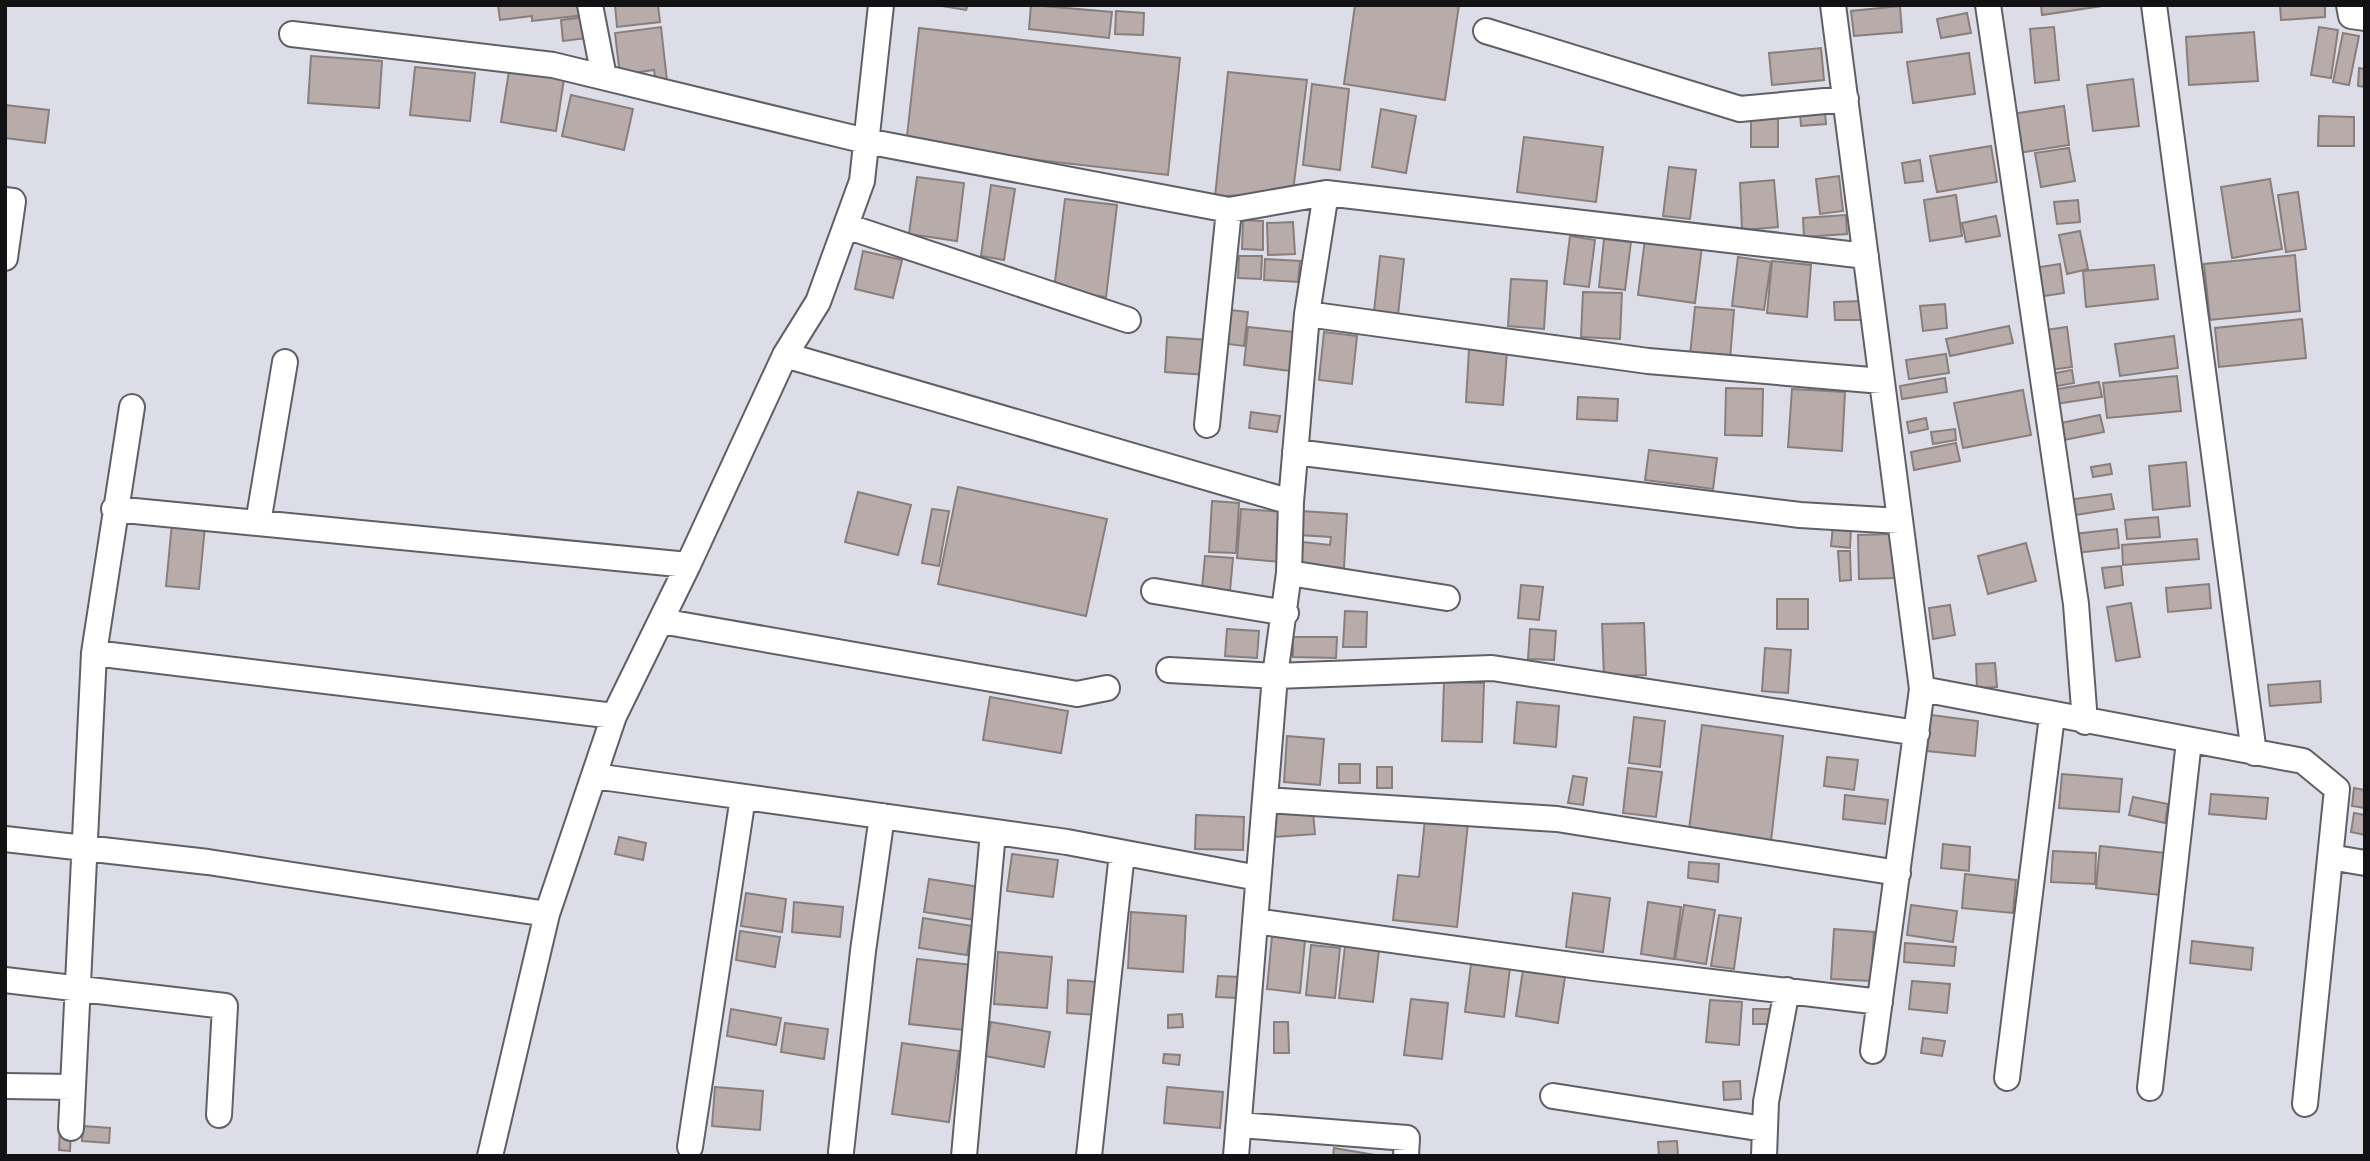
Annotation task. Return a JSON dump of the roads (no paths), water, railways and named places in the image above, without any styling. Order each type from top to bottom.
[{"type":"street","points":[[590,5],[604,77]]},
{"type":"street","points":[[490,1156],[547,914],[614,716],[688,565],[785,355],[818,302],[862,181],[881,5]]},
{"type":"street","points":[[1833,5],[1922,689],[1873,1051]]},
{"type":"street","points":[[1988,5],[2076,604],[2085,722]]},
{"type":"street","points":[[2154,5],[2254,753]]},
{"type":"street","points":[[2349,5],[2351,16],[2365,18]]},
{"type":"street","points":[[1486,31],[1740,109],[1846,99]]},
{"type":"street","points":[[292,34],[554,65],[866,141],[1229,210],[1326,193],[1866,256]]},
{"type":"street","points":[[1236,1156],[1275,676],[1286,613],[1291,502],[1307,314],[1326,193]]},
{"type":"street","points":[[5,200],[13,201],[5,258]]},
{"type":"street","points":[[1207,425],[1229,210]]},
{"type":"street","points":[[846,226],[1128,320]]},
{"type":"street","points":[[1307,314],[1648,361],[1882,381]]},
{"type":"street","points":[[785,355],[1291,502]]},
{"type":"street","points":[[258,523],[285,362]]},
{"type":"street","points":[[71,1128],[94,653],[114,509],[132,407]]},
{"type":"street","points":[[1295,452],[1800,514],[1900,522]]},
{"type":"street","points":[[114,509],[688,565]]},
{"type":"street","points":[[1289,573],[1447,598]]},
{"type":"street","points":[[1154,591],[1286,613]]},
{"type":"street","points":[[661,621],[1077,694],[1107,688]]},
{"type":"street","points":[[94,653],[614,716]]},
{"type":"street","points":[[1169,670],[1275,676],[1492,668],[1917,733]]},
{"type":"street","points":[[1922,689],[2052,716],[2303,761],[2337,789],[2305,1104]]},
{"type":"street","points":[[2007,1078],[2052,716]]},
{"type":"street","points":[[2150,1088],[2189,741]]},
{"type":"street","points":[[593,775],[993,832],[1258,878]]},
{"type":"street","points":[[690,1147],[743,797]]},
{"type":"street","points":[[1265,800],[1557,819],[1898,873]]},
{"type":"street","points":[[841,1152],[882,816]]},
{"type":"street","points":[[964,1156],[993,832]]},
{"type":"street","points":[[5,839],[208,862],[547,914]]},
{"type":"street","points":[[1089,1156],[1122,853]]},
{"type":"street","points":[[2330,858],[2365,863]]},
{"type":"street","points":[[1255,920],[1594,968],[1880,1002]]},
{"type":"street","points":[[5,980],[225,1006],[219,1115]]},
{"type":"street","points":[[1764,1156],[1764,1129],[1787,990]]},
{"type":"street","points":[[5,1086],[72,1087]]},
{"type":"street","points":[[1553,1096],[1764,1129]]},
{"type":"street","points":[[1239,1125],[1407,1138],[1406,1156]]}]
